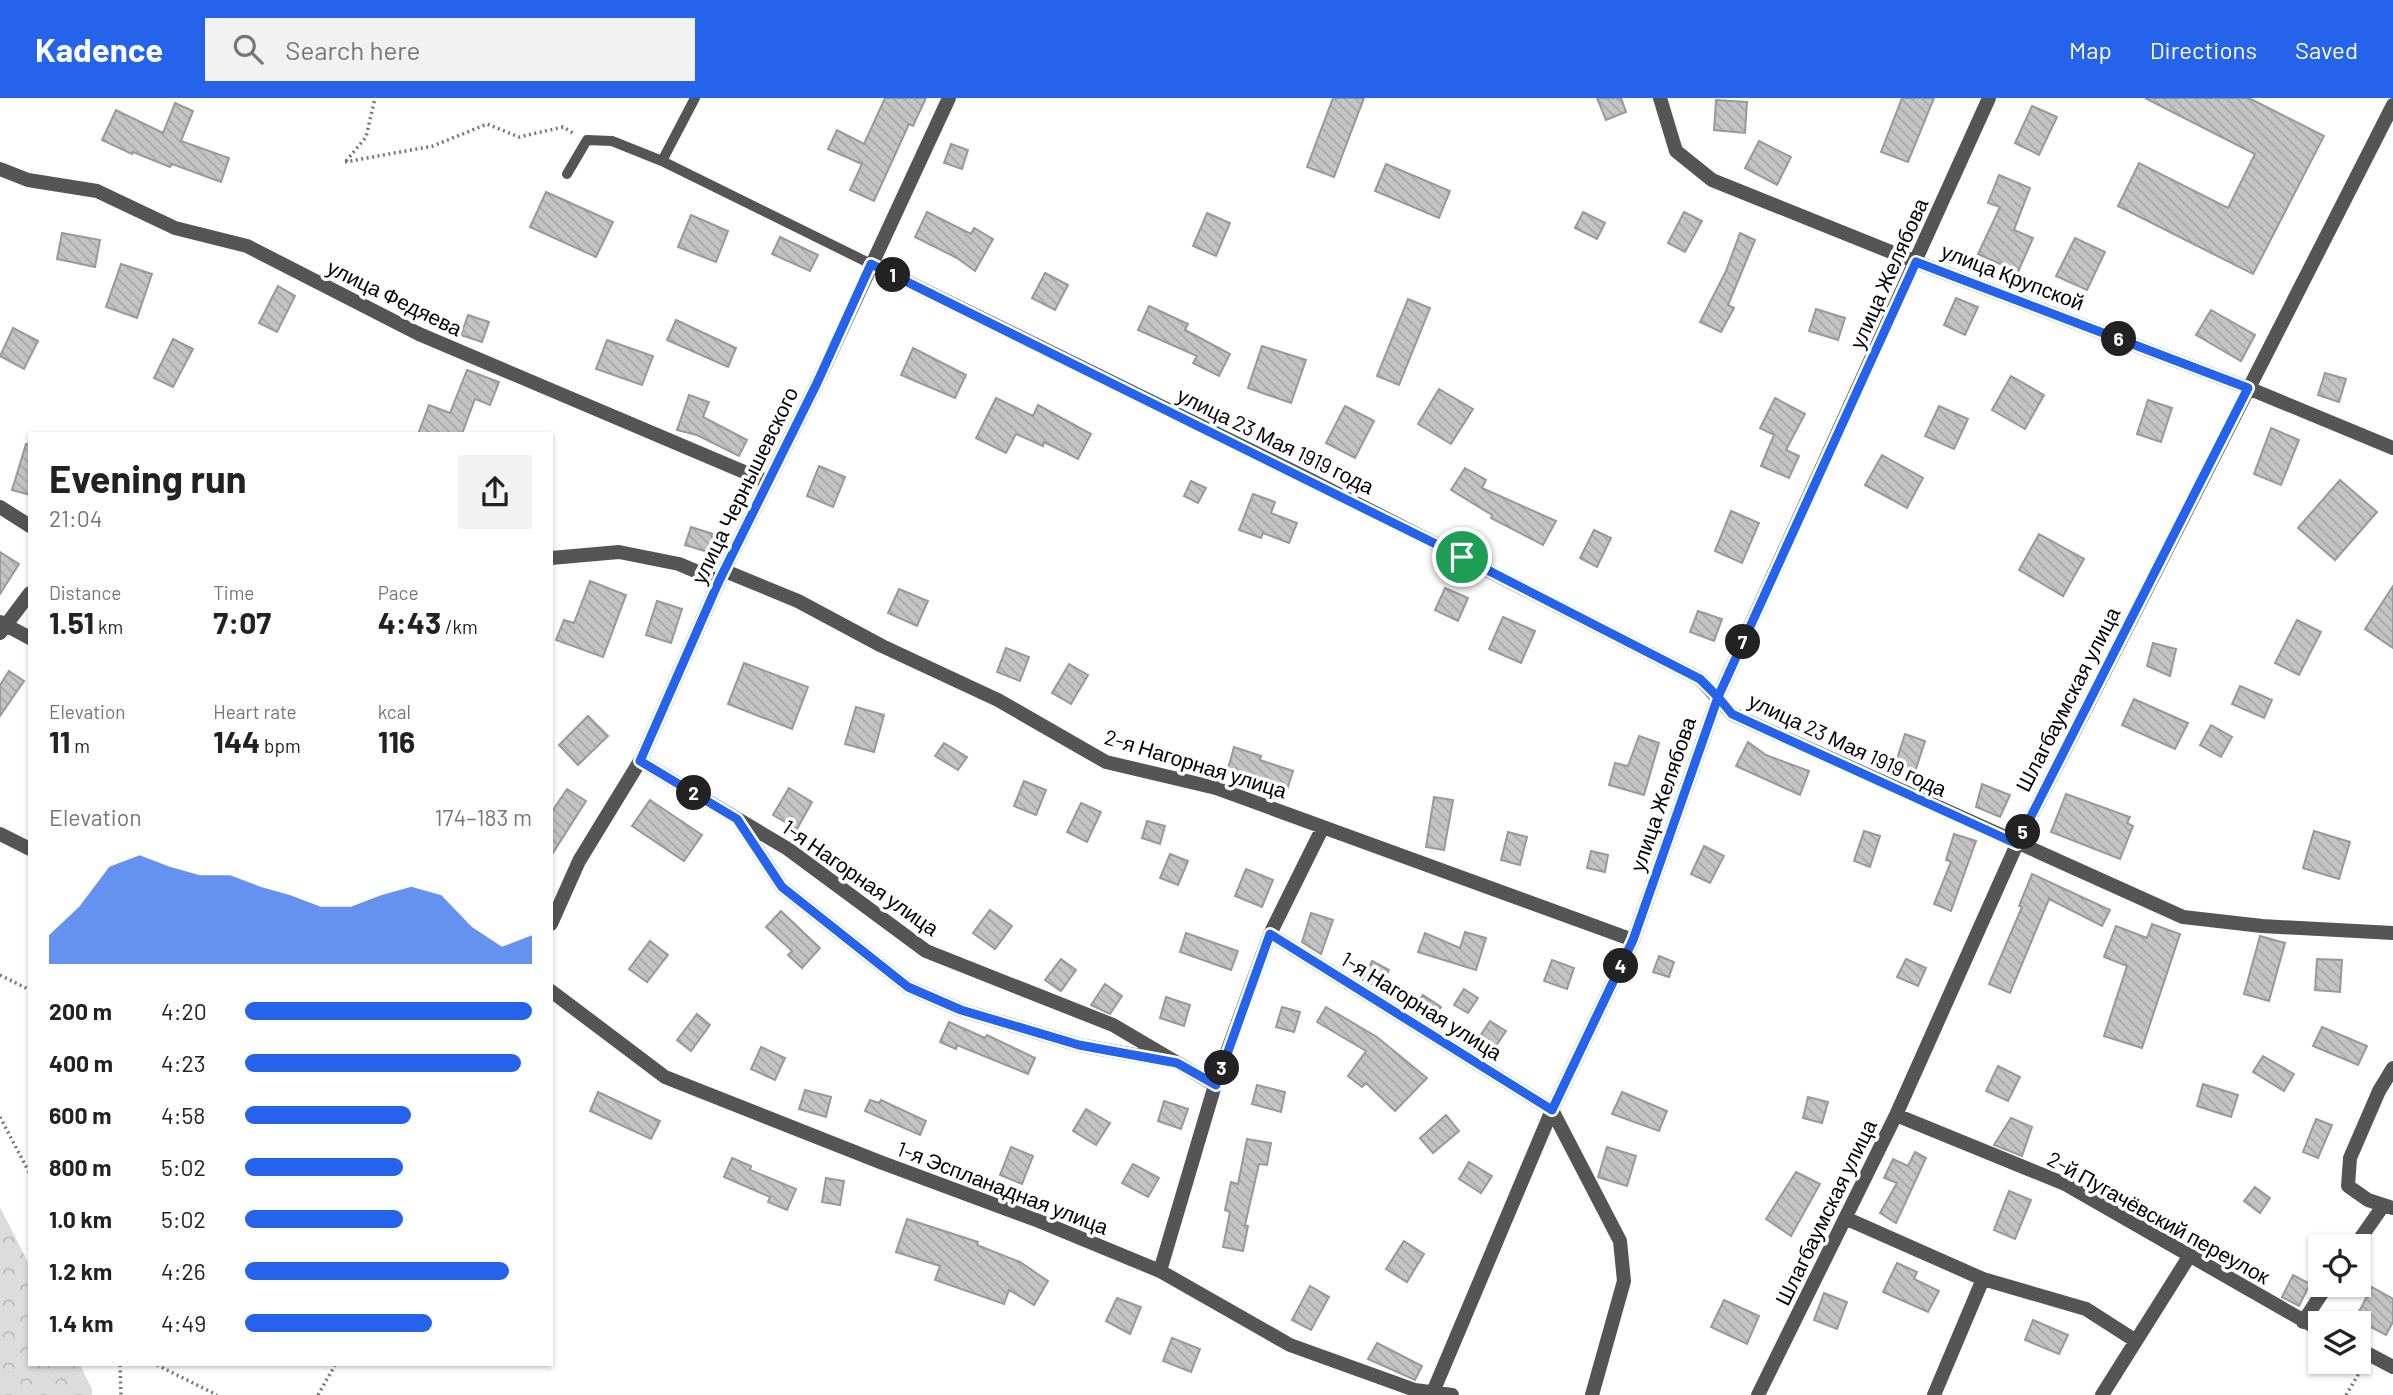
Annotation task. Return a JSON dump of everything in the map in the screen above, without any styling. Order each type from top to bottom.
[{"type":"street","name":"улица Чернышевского","points":[[553,920],[579,861],[640,761],[722,576],[949,98]]},
{"type":"street","name":"улица Крупской","points":[[1660,98],[1676,151],[1712,180],[1916,262],[2248,388],[2393,448]]},
{"type":"street","name":"улица Желябова","points":[[1433,1392],[1552,1110],[1633,940],[1718,697],[1989,98]]},
{"type":"street","name":"Шлагбаумская улица","points":[[1758,1395],[1896,1115],[2017,844],[2393,105]]},
{"type":"street","name":"улица Федяева","points":[[0,169],[28,180],[97,191],[175,228],[247,246],[419,334],[768,482]]},
{"type":"street","name":"улица 23 Мая 1919 года","points":[[871,264],[1328,488],[1700,679],[1732,714],[2183,917],[2262,926],[2393,933]]},
{"type":"street","points":[[0,508],[28,525]]},
{"type":"street","name":"2-я Нагорная улица","points":[[553,558],[619,552],[679,564],[798,601],[882,646],[998,700],[1107,762],[1216,788],[1633,940]]},
{"type":"street","points":[[28,596],[3,627],[28,637]]},
{"type":"street","name":"1-я Нагорная улица","points":[[640,761],[788,849],[926,951],[1113,1025],[1216,1085]]},
{"type":"street","points":[[737,819],[782,887],[908,987],[961,1010],[1079,1045],[1177,1063]]},
{"type":"street","points":[[1160,1271],[1216,1085],[1270,934],[1323,827]]},
{"type":"street","points":[[0,834],[28,848]]},
{"type":"street","name":"1-я Нагорная улица","points":[[1270,934],[1552,1110]]},
{"type":"street","name":"1-я Эспланадная улица","points":[[553,993],[665,1077],[880,1162],[1039,1220],[1160,1271],[1290,1345],[1415,1390],[1452,1395]]},
{"type":"street","points":[[2365,1234],[2388,1207],[2348,1186],[2350,1158],[2379,1091],[2393,1068]]},
{"type":"street","points":[[1552,1110],[1620,1241],[1624,1281],[1592,1395]]},
{"type":"street","name":"2-й Пугачёвский переулок","points":[[1896,1115],[2065,1184],[2308,1325]]},
{"type":"street","points":[[1845,1218],[1983,1279],[2086,1309],[2136,1341]]},
{"type":"street","points":[[2102,1395],[2190,1255]]},
{"type":"street","points":[[1934,1395],[1983,1279]]},
{"type":"street","points":[[2302,1322],[2319,1297]]},
{"type":"street","points":[[2371,1355],[2393,1367]]},
{"type":"lane","points":[[662,161],[695,98]]},
{"type":"lane","points":[[567,174],[587,140],[612,141],[662,161],[871,264]]},
{"type":"path","points":[[375,98],[366,137],[345,162],[433,146],[487,124],[520,137],[564,127]]},
{"type":"path","points":[[0,975],[28,989]]},
{"type":"path","points":[[0,1117],[28,1170]]},
{"type":"path","points":[[120,1366],[121,1395]]},
{"type":"path","points":[[159,1366],[217,1395]]},
{"type":"path","points":[[318,1395],[334,1366]]},
{"type":"path","points":[[2346,1395],[2355,1374]]},
{"type":"green space","points":[[0,1207],[28,1262],[28,1366],[80,1366],[92,1389],[92,1395],[0,1395]]},
{"type":"building","points":[[885,98],[926,98],[913,126],[909,124],[874,201],[850,190],[862,164],[828,149],[837,130],[864,144]]},
{"type":"building","points":[[1333,98],[1364,98],[1334,177],[1307,167]]},
{"type":"building","points":[[1597,98],[1621,98],[1626,112],[1606,120]]},
{"type":"building","points":[[1902,98],[1934,98],[1908,162],[1881,152]]},
{"type":"building","points":[[2145,98],[2249,98],[2324,136],[2253,274],[2118,206],[2139,163],[2228,208],[2255,154]]},
{"type":"building","points":[[1716,100],[1747,102],[1745,133],[1714,130]]},
{"type":"building","points":[[175,103],[193,111],[181,141],[229,158],[221,182],[172,164],[170,167],[133,152],[132,154],[102,140],[116,110],[163,133]]},
{"type":"building","points":[[2032,106],[2057,117],[2039,155],[2015,143]]},
{"type":"building","points":[[1759,141],[1791,157],[1777,185],[1745,168]]},
{"type":"building","points":[[951,144],[968,150],[962,169],[944,163]]},
{"type":"building","points":[[1386,164],[1450,191],[1439,218],[1375,191]]},
{"type":"building","points":[[1999,175],[2030,188],[2014,230],[2033,238],[2018,272],[1978,254],[2000,207],[1988,203]]},
{"type":"building","points":[[546,192],[613,222],[596,257],[530,227]]},
{"type":"building","points":[[927,212],[971,234],[974,228],[993,239],[975,271],[957,258],[915,237]]},
{"type":"building","points":[[1583,212],[1605,223],[1597,239],[1575,228]]},
{"type":"building","points":[[1684,212],[1702,221],[1685,252],[1668,243]]},
{"type":"building","points":[[1207,213],[1230,223],[1216,256],[1193,246]]},
{"type":"building","points":[[691,215],[728,231],[716,262],[678,247]]},
{"type":"building","points":[[62,233],[100,240],[95,267],[57,259]]},
{"type":"building","points":[[1740,233],[1755,240],[1728,305],[1734,308],[1721,332],[1700,322],[1726,271]]},
{"type":"building","points":[[780,237],[818,255],[810,271],[772,254]]},
{"type":"building","points":[[2075,238],[2105,252],[2087,290],[2056,276]]},
{"type":"building","points":[[121,264],[152,274],[137,318],[106,307]]},
{"type":"building","points":[[1045,273],[1068,285],[1055,310],[1032,298]]},
{"type":"building","points":[[278,286],[295,296],[277,332],[259,323]]},
{"type":"building","points":[[1956,298],[1978,307],[1965,335],[1944,325]]},
{"type":"building","points":[[1408,299],[1430,308],[1399,385],[1377,376]]},
{"type":"building","points":[[1149,306],[1188,324],[1185,330],[1230,354],[1219,376],[1193,363],[1197,356],[1138,330]]},
{"type":"building","points":[[1816,309],[1845,318],[1838,340],[1809,331]]},
{"type":"building","points":[[2211,310],[2255,335],[2241,361],[2196,335]]},
{"type":"building","points":[[468,315],[489,322],[482,342],[461,335]]},
{"type":"building","points":[[676,320],[736,348],[728,367],[667,340]]},
{"type":"building","points":[[13,328],[38,341],[24,369],[0,356]]},
{"type":"building","points":[[173,339],[193,349],[173,387],[154,378]]},
{"type":"building","points":[[607,340],[653,356],[642,385],[596,369]]},
{"type":"building","points":[[1262,346],[1306,360],[1291,403],[1248,388]]},
{"type":"building","points":[[913,348],[966,375],[955,398],[901,375]]},
{"type":"building","points":[[467,370],[499,382],[490,405],[475,399],[463,432],[419,432],[429,405],[450,413]]},
{"type":"building","points":[[2325,373],[2346,379],[2339,402],[2318,395]]},
{"type":"building","points":[[2011,376],[2044,395],[2025,429],[1992,410]]},
{"type":"building","points":[[1439,389],[1473,409],[1451,444],[1418,424]]},
{"type":"building","points":[[689,395],[709,402],[703,417],[747,440],[739,456],[697,435],[677,430]]},
{"type":"building","points":[[996,398],[1033,416],[1038,405],[1091,434],[1078,459],[1044,442],[1043,446],[1016,434],[1006,453],[976,438]]},
{"type":"building","points":[[1775,398],[1805,414],[1786,450],[1799,456],[1789,478],[1761,466],[1774,435],[1760,428]]},
{"type":"building","points":[[2148,400],[2172,408],[2161,442],[2137,434]]},
{"type":"building","points":[[1345,406],[1374,421],[1355,458],[1326,443]]},
{"type":"building","points":[[1939,406],[1968,419],[1954,449],[1925,436]]},
{"type":"building","points":[[2271,428],[2299,440],[2281,485],[2254,474]]},
{"type":"building","points":[[26,444],[28,444],[28,494],[12,490]]},
{"type":"building","points":[[1882,455],[1923,478],[1907,508],[1865,485]]},
{"type":"building","points":[[819,466],[845,477],[833,507],[807,496]]},
{"type":"building","points":[[1465,468],[1486,480],[1482,488],[1556,521],[1543,545],[1491,518],[1492,515],[1451,490]]},
{"type":"building","points":[[2340,480],[2377,512],[2335,560],[2298,528]]},
{"type":"building","points":[[1191,481],[1206,488],[1198,503],[1184,496]]},
{"type":"building","points":[[1253,494],[1275,502],[1271,513],[1297,523],[1289,543],[1263,533],[1261,538],[1239,530]]},
{"type":"building","points":[[1731,511],[1759,523],[1742,563],[1715,551]]},
{"type":"building","points":[[691,527],[713,534],[708,552],[685,545]]},
{"type":"building","points":[[1594,530],[1611,538],[1597,567],[1580,558]]},
{"type":"building","points":[[2039,534],[2084,559],[2063,596],[2019,570]]},
{"type":"building","points":[[0,552],[19,564],[0,594]]},
{"type":"building","points":[[590,581],[626,595],[603,657],[556,640],[564,620],[574,623]]},
{"type":"building","points":[[2393,586],[2393,648],[2365,629]]},
{"type":"building","points":[[1445,588],[1468,598],[1458,621],[1435,610]]},
{"type":"building","points":[[899,589],[928,601],[917,626],[888,613]]},
{"type":"building","points":[[657,601],[682,609],[671,643],[646,635]]},
{"type":"building","points":[[1698,611],[1722,619],[1714,641],[1690,632]]},
{"type":"building","points":[[1503,617],[1535,631],[1521,663],[1489,649]]},
{"type":"building","points":[[2297,620],[2321,632],[2299,675],[2275,663]]},
{"type":"building","points":[[2153,643],[2176,649],[2170,676],[2147,666]]},
{"type":"building","points":[[1006,648],[1029,657],[1020,681],[997,672]]},
{"type":"building","points":[[744,663],[808,687],[792,729],[728,704]]},
{"type":"building","points":[[1069,664],[1088,675],[1071,704],[1052,693]]},
{"type":"building","points":[[9,671],[24,681],[0,716],[0,685]]},
{"type":"building","points":[[2240,686],[2272,700],[2264,718],[2232,704]]},
{"type":"building","points":[[2134,699],[2188,723],[2175,749],[2122,725]]},
{"type":"building","points":[[856,707],[884,715],[874,752],[845,744]]},
{"type":"building","points":[[588,716],[608,736],[578,765],[559,745]]},
{"type":"building","points":[[2211,725],[2232,737],[2221,757],[2200,745]]},
{"type":"building","points":[[1905,734],[1925,741],[1915,772],[1895,765]]},
{"type":"building","points":[[1639,736],[1659,743],[1644,795],[1609,785],[1615,763],[1628,766]]},
{"type":"building","points":[[1748,742],[1766,755],[1809,771],[1800,795],[1736,766]]},
{"type":"building","points":[[944,743],[967,757],[958,770],[935,756]]},
{"type":"building","points":[[1234,747],[1261,756],[1260,760],[1293,771],[1286,793],[1227,772]]},
{"type":"building","points":[[1024,781],[1046,790],[1036,815],[1014,806]]},
{"type":"building","points":[[1982,784],[2010,795],[2000,817],[1976,807]]},
{"type":"building","points":[[789,788],[812,802],[797,829],[773,815]]},
{"type":"building","points":[[567,789],[586,801],[553,853],[553,810]]},
{"type":"building","points":[[2066,794],[2130,817],[2127,823],[2133,826],[2120,859],[2051,832]]},
{"type":"building","points":[[1434,797],[1453,800],[1444,850],[1426,847]]},
{"type":"building","points":[[650,800],[702,835],[684,861],[632,826]]},
{"type":"building","points":[[1081,803],[1101,812],[1087,842],[1067,832]]},
{"type":"building","points":[[1147,821],[1165,826],[1160,844],[1142,838]]},
{"type":"building","points":[[1864,831],[1880,836],[1870,867],[1854,861]]},
{"type":"building","points":[[2314,831],[2350,842],[2339,879],[2303,868]]},
{"type":"building","points":[[1508,832],[1527,837],[1520,865],[1501,860]]},
{"type":"building","points":[[1954,834],[1976,841],[1951,911],[1934,904],[1951,862],[1946,860]]},
{"type":"building","points":[[1704,846],[1724,856],[1710,883],[1691,874]]},
{"type":"building","points":[[1591,851],[1608,855],[1605,872],[1587,868]]},
{"type":"building","points":[[1170,854],[1188,861],[1178,885],[1160,878]]},
{"type":"building","points":[[1246,869],[1273,880],[1262,907],[1235,896]]},
{"type":"building","points":[[2032,874],[2110,910],[2102,926],[2049,899],[2010,993],[1989,984],[2022,907],[2019,906]]},
{"type":"building","points":[[990,910],[1012,926],[995,949],[973,933]]},
{"type":"building","points":[[781,911],[820,948],[802,968],[788,955],[792,951],[766,927]]},
{"type":"building","points":[[1311,913],[1333,920],[1321,954],[1302,942]]},
{"type":"building","points":[[2152,924],[2180,934],[2142,1048],[2104,1036],[2127,966],[2104,957],[2116,926],[2147,938]]},
{"type":"building","points":[[1465,932],[1486,938],[1476,970],[1418,952],[1425,933],[1460,948]]},
{"type":"building","points":[[1186,933],[1238,951],[1231,970],[1180,952]]},
{"type":"building","points":[[2260,936],[2285,943],[2269,1001],[2244,994]]},
{"type":"building","points":[[650,941],[668,955],[647,982],[629,969]]},
{"type":"building","points":[[1659,956],[1674,962],[1669,977],[1653,972]]},
{"type":"building","points":[[1061,959],[1076,970],[1061,991],[1045,980]]},
{"type":"building","points":[[1906,959],[1926,968],[1918,986],[1897,977]]},
{"type":"building","points":[[2317,959],[2342,960],[2340,992],[2315,990]]},
{"type":"building","points":[[1552,960],[1574,968],[1567,989],[1544,981]]},
{"type":"building","points":[[1372,961],[1389,970],[1380,988],[1363,980]]},
{"type":"building","points":[[1105,984],[1122,996],[1110,1014],[1091,1005]]},
{"type":"building","points":[[1464,989],[1478,998],[1468,1013],[1454,1005]]},
{"type":"building","points":[[1423,995],[1441,1007],[1432,1020],[1414,1008]]},
{"type":"building","points":[[1166,997],[1190,1005],[1184,1026],[1160,1018]]},
{"type":"building","points":[[1282,1007],[1300,1012],[1294,1032],[1276,1027]]},
{"type":"building","points":[[1326,1007],[1377,1037],[1427,1078],[1395,1111],[1366,1083],[1362,1087],[1348,1076],[1366,1051],[1317,1022]]},
{"type":"building","points":[[697,1014],[710,1025],[691,1051],[677,1040]]},
{"type":"building","points":[[1490,1021],[1506,1031],[1494,1049],[1478,1039]]},
{"type":"building","points":[[949,1022],[985,1038],[987,1035],[1035,1058],[1028,1074],[957,1045],[956,1049],[940,1042]]},
{"type":"building","points":[[2322,1027],[2367,1046],[2358,1065],[2313,1046]]},
{"type":"building","points":[[761,1047],[785,1058],[775,1080],[751,1069]]},
{"type":"building","points":[[2263,1056],[2294,1074],[2284,1091],[2253,1072]]},
{"type":"building","points":[[1998,1066],[2020,1077],[2008,1101],[1986,1091]]},
{"type":"building","points":[[2203,1084],[2238,1095],[2231,1117],[2197,1106]]},
{"type":"building","points":[[1257,1085],[1285,1092],[1281,1112],[1252,1104]]},
{"type":"building","points":[[805,1090],[831,1097],[826,1117],[799,1109]]},
{"type":"building","points":[[598,1092],[660,1121],[651,1139],[590,1111]]},
{"type":"building","points":[[1622,1092],[1667,1111],[1659,1131],[1612,1114]]},
{"type":"building","points":[[1808,1097],[1828,1102],[1822,1123],[1803,1118]]},
{"type":"building","points":[[870,1100],[879,1103],[881,1100],[926,1121],[920,1135],[865,1111]]},
{"type":"building","points":[[1164,1101],[1188,1109],[1181,1129],[1158,1121]]},
{"type":"building","points":[[1086,1109],[1110,1123],[1096,1145],[1073,1131]]},
{"type":"building","points":[[1446,1115],[1459,1131],[1433,1153],[1420,1138]]},
{"type":"building","points":[[2011,1118],[2032,1127],[2022,1156],[1994,1145]]},
{"type":"building","points":[[2316,1119],[2332,1125],[2318,1158],[2303,1152]]},
{"type":"building","points":[[1247,1139],[1271,1143],[1267,1165],[1259,1164],[1245,1225],[1248,1226],[1243,1251],[1223,1247],[1230,1212],[1225,1210],[1231,1182],[1238,1184]]},
{"type":"building","points":[[1011,1147],[1033,1156],[1022,1184],[1000,1175]]},
{"type":"building","points":[[1607,1147],[1636,1156],[1627,1186],[1598,1177]]},
{"type":"building","points":[[1915,1152],[1926,1158],[1896,1223],[1880,1213],[1897,1183],[1884,1178],[1893,1159],[1908,1166]]},
{"type":"building","points":[[732,1158],[751,1166],[750,1170],[796,1189],[787,1210],[768,1202],[770,1197],[724,1177]]},
{"type":"building","points":[[1469,1162],[1492,1176],[1481,1193],[1459,1179]]},
{"type":"building","points":[[1133,1164],[1159,1178],[1148,1197],[1122,1183]]},
{"type":"building","points":[[1796,1172],[1820,1184],[1791,1236],[1766,1219]]},
{"type":"building","points":[[826,1178],[844,1181],[840,1205],[822,1202]]},
{"type":"building","points":[[2255,1187],[2270,1198],[2260,1213],[2244,1201]]},
{"type":"building","points":[[2009,1191],[2031,1200],[2015,1239],[1994,1230]]},
{"type":"building","points":[[907,1219],[978,1242],[977,1245],[1020,1262],[1048,1281],[1034,1305],[1009,1290],[1004,1304],[935,1280],[940,1266],[896,1252]]},
{"type":"building","points":[[1404,1241],[1424,1254],[1407,1282],[1386,1269]]},
{"type":"building","points":[[1897,1263],[1917,1272],[1914,1279],[1939,1291],[1928,1312],[1883,1292]]},
{"type":"building","points":[[2293,1275],[2308,1283],[2299,1306],[2282,1297]]},
{"type":"building","points":[[1310,1286],[1329,1297],[1311,1330],[1292,1320]]},
{"type":"building","points":[[2372,1287],[2393,1299],[2393,1322],[2386,1335],[2371,1327],[2371,1311],[2359,1311],[2367,1297],[2371,1297]]},
{"type":"building","points":[[1824,1293],[1847,1302],[1837,1329],[1814,1320]]},
{"type":"building","points":[[1117,1298],[1141,1307],[1130,1334],[1106,1321]]},
{"type":"building","points":[[1724,1300],[1759,1316],[1747,1344],[1711,1327]]},
{"type":"building","points":[[2033,1320],[2068,1335],[2059,1354],[2025,1340]]},
{"type":"building","points":[[1172,1338],[1200,1349],[1191,1372],[1163,1361]]},
{"type":"building","points":[[1377,1343],[1422,1366],[1415,1380],[1368,1359]]},
{"type":"route","points":[[1462,557],[871,264],[817,383],[719,581],[640,761],[737,819],[782,887],[908,987],[961,1010],[1079,1045],[1177,1063],[1216,1085],[1270,934],[1552,1110],[1633,940],[1718,697],[1732,714],[2017,844],[2248,388],[1916,262],[1718,697],[1700,679],[1462,557]]}]
